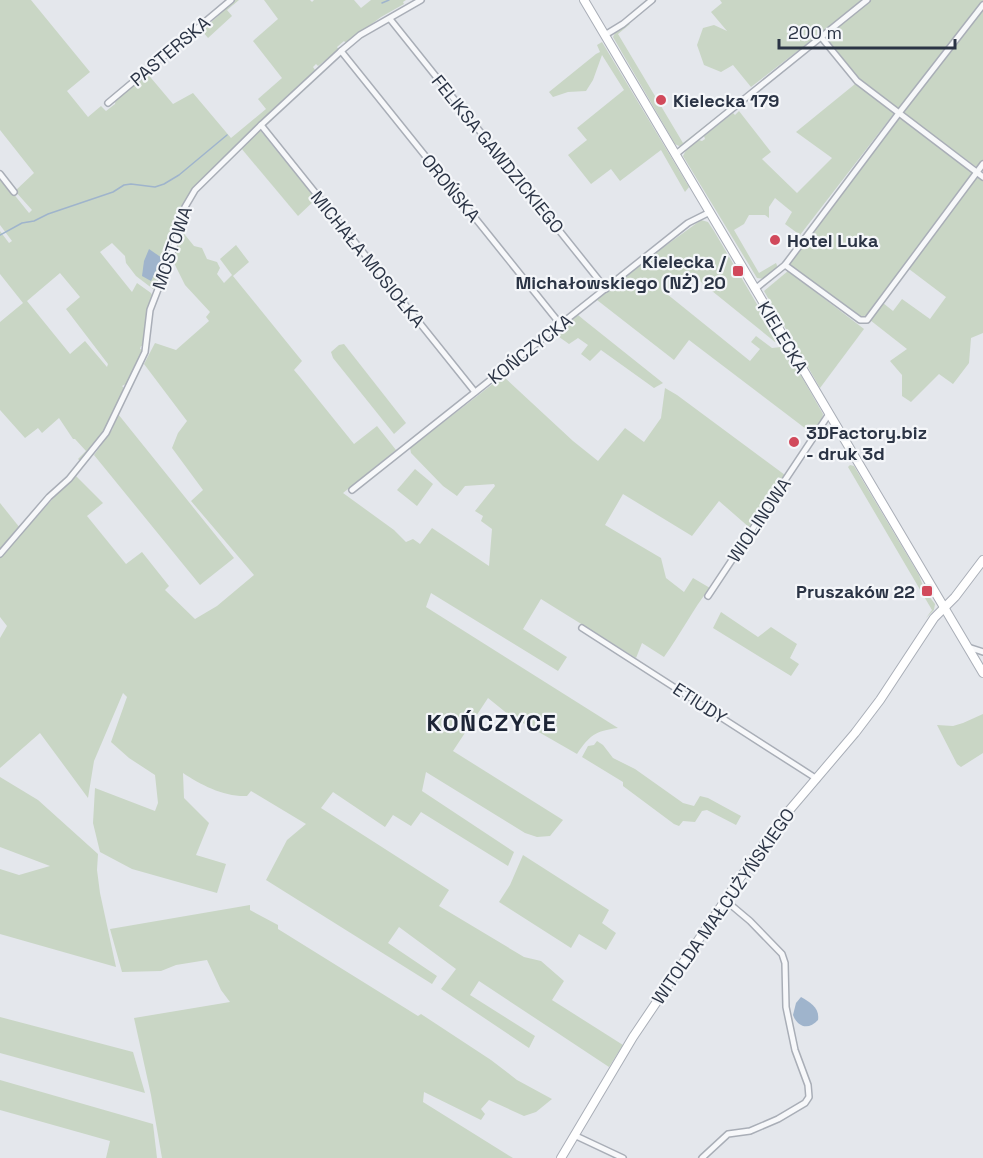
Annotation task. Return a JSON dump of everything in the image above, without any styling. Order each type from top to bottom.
[{"type":"main road","name":"KIELECKA","points":[[584,0],[982,671]]},
{"type":"main road","name":"WITOLDA MAŁCUŻYŃSKIEGO","points":[[561,1158],[624,1050],[777,825],[880,700],[934,618],[945,609],[983,560]]},
{"type":"street","name":"PASTERSKA","points":[[108,103],[231,0]]},
{"type":"street","name":"MOSTOWA","points":[[0,554],[46,501],[69,479],[106,433],[145,352],[150,310],[172,253],[188,201],[198,186],[360,35],[421,0]]},
{"type":"street","points":[[605,35],[623,24],[652,0]]},
{"type":"street","points":[[676,154],[867,0]]},
{"type":"street","points":[[755,289],[785,265],[983,5]]},
{"type":"street","name":"FELIKSA GAWDZICKIEGO","points":[[390,19],[606,289]]},
{"type":"street","points":[[821,37],[857,81],[983,177]]},
{"type":"street","name":"OROŃSKA","points":[[341,51],[561,325]]},
{"type":"street","name":"MICHAŁA MOSIOŁKA","points":[[261,125],[475,393]]},
{"type":"street","points":[[785,265],[860,320],[867,320],[983,164]]},
{"type":"street","points":[[0,174],[14,192]]},
{"type":"street","name":"KOŃCZYCKA","points":[[352,490],[688,222],[710,212]]},
{"type":"street","name":"WIOLINOWA","points":[[708,596],[829,414]]},
{"type":"street","name":"ETIUDY","points":[[582,628],[817,779]]},
{"type":"street","points":[[968,647],[983,652]]},
{"type":"street","points":[[702,1158],[728,1134],[750,1131],[778,1119],[805,1103],[809,1097],[808,1085],[795,1050],[786,1007],[785,963],[782,954],[750,921],[725,900]]},
{"type":"street","points":[[574,1135],[623,1158]]},
{"type":"green space","points":[[0,0],[31,0],[90,72],[67,91],[88,117],[101,106],[106,111],[115,104],[116,98],[146,72],[173,104],[193,93],[231,138],[266,109],[258,99],[282,78],[253,41],[278,19],[264,0],[310,0],[312,2],[314,0],[354,0],[361,8],[371,0],[406,0],[404,4],[381,17],[346,43],[344,41],[337,47],[339,50],[318,66],[316,64],[313,67],[315,70],[194,187],[184,205],[169,255],[155,288],[153,289],[136,276],[126,263],[125,256],[112,243],[100,252],[132,292],[137,283],[153,297],[145,346],[141,346],[140,349],[143,350],[128,383],[122,386],[124,388],[105,432],[80,461],[78,459],[86,451],[73,439],[59,418],[42,433],[38,428],[25,438],[0,410],[0,322],[23,303],[0,274],[0,231],[9,243],[12,241],[0,225],[0,177],[29,213],[32,210],[15,191],[34,173],[0,130]],"holes":[[[60,273],[80,297],[66,309],[108,364],[107,367],[85,341],[70,354],[27,301]]]},
{"type":"green space","points":[[235,0],[239,0],[227,10],[232,16],[208,38],[203,32],[191,41]]},
{"type":"green space","points":[[720,0],[983,0],[983,160],[978,167],[975,166],[861,82],[822,32],[751,87],[733,65],[721,72],[704,65],[697,45],[703,28],[714,25],[727,31],[711,12],[722,3]]},
{"type":"green space","points":[[627,23],[630,24],[618,34],[683,143],[725,112],[681,147],[675,144],[613,37],[616,31]]},
{"type":"green space","points":[[602,42],[689,187],[685,192],[661,150],[620,181],[611,169],[591,184],[568,155],[587,140],[577,128],[624,90],[602,55],[593,80],[586,91],[568,92],[553,97],[549,92],[600,52],[597,45]]},
{"type":"green space","points":[[855,84],[895,112],[800,235],[785,224],[792,212],[775,198],[769,207],[769,218],[765,215],[749,215],[744,224],[734,230],[759,273],[776,263],[778,268],[764,279],[757,278],[683,156],[686,150],[699,140],[705,139],[704,136],[733,113],[735,115],[739,111],[771,152],[762,159],[797,193],[832,158],[796,132]]},
{"type":"green space","points":[[900,116],[973,172],[868,315],[860,317],[787,264]]},
{"type":"green space","points":[[260,130],[316,199],[298,216],[241,148]]},
{"type":"green space","points":[[977,175],[983,179],[983,333],[971,338],[969,363],[953,384],[939,374],[911,402],[902,396],[902,375],[890,361],[907,349],[870,320],[883,303],[893,311],[902,299],[930,319],[946,297],[909,269]]},
{"type":"green space","points":[[701,220],[708,222],[714,231],[778,340],[775,342],[691,274],[667,294],[750,361],[760,349],[751,342],[756,336],[772,348],[781,347],[787,351],[823,414],[819,425],[810,432],[689,340],[674,360],[597,300]]},
{"type":"green space","points":[[181,230],[194,246],[202,248],[207,259],[217,262],[220,268],[217,274],[224,283],[232,275],[220,259],[236,245],[249,262],[233,276],[302,361],[294,370],[354,444],[377,426],[396,450],[343,493],[394,530],[406,542],[413,539],[420,544],[432,528],[489,566],[492,529],[481,521],[483,516],[475,511],[495,486],[494,484],[465,486],[457,496],[443,486],[411,453],[410,448],[503,376],[598,461],[625,428],[644,442],[661,418],[665,388],[785,475],[750,528],[719,501],[692,536],[623,494],[605,525],[661,558],[666,578],[684,592],[693,578],[710,588],[664,657],[642,643],[636,658],[541,599],[523,629],[567,657],[558,671],[431,593],[426,607],[618,728],[594,735],[577,754],[509,715],[488,698],[453,751],[563,820],[550,836],[537,837],[525,833],[426,772],[422,791],[514,852],[508,866],[421,812],[411,826],[393,815],[385,827],[333,792],[321,808],[449,890],[439,906],[524,957],[541,961],[564,981],[552,1000],[623,1045],[609,1067],[479,981],[470,995],[535,1036],[529,1048],[441,989],[456,969],[399,927],[388,943],[437,976],[432,984],[266,880],[287,840],[306,824],[251,791],[247,796],[230,795],[205,786],[183,773],[184,798],[209,823],[196,855],[226,864],[217,893],[132,869],[100,852],[93,823],[95,788],[155,811],[158,803],[155,775],[129,758],[111,742],[127,697],[123,693],[94,761],[88,798],[40,733],[0,768],[0,638],[7,626],[0,617],[0,558],[76,476],[103,503],[87,516],[126,564],[142,552],[169,586],[165,590],[195,619],[217,606],[254,575],[191,501],[203,490],[172,448],[178,433],[187,421],[144,364],[155,343],[176,350],[209,321],[206,317],[210,312],[185,285],[173,261]]},
{"type":"green space","points":[[788,271],[864,329],[820,388],[764,291]]},
{"type":"green space","points":[[578,315],[663,383],[654,388],[601,350],[590,361],[581,354],[588,345],[578,338],[569,344],[555,334]]},
{"type":"green space","points":[[344,344],[406,423],[394,434],[333,358],[331,352]]},
{"type":"green space","points":[[118,414],[234,558],[200,585],[94,455],[112,430]]},
{"type":"green space","points":[[854,466],[919,575],[925,591],[935,604],[934,610],[926,618],[932,610],[848,467]]},
{"type":"green space","points":[[415,469],[433,484],[417,506],[397,490]]},
{"type":"green space","points":[[0,503],[20,528],[1,548],[0,548]]},
{"type":"green space","points":[[721,612],[758,637],[771,627],[797,644],[790,658],[799,664],[791,676],[713,628]]},
{"type":"green space","points":[[983,714],[983,753],[961,767],[957,764],[937,725],[953,726]]},
{"type":"green space","points":[[597,741],[613,758],[635,769],[683,803],[694,806],[700,796],[741,816],[736,825],[707,810],[702,811],[695,822],[683,821],[679,826],[674,824],[623,786],[623,782],[582,757],[588,746],[594,745]]},
{"type":"green space","points":[[0,777],[38,800],[98,854],[97,870],[100,893],[116,967],[0,934],[0,869],[19,875],[50,866],[0,847]]},
{"type":"green space","points":[[523,855],[609,910],[602,923],[616,933],[606,950],[579,934],[571,948],[499,902],[510,885]]},
{"type":"green space","points":[[250,905],[250,910],[278,925],[278,929],[418,1016],[421,1014],[517,1080],[552,1099],[536,1112],[524,1116],[489,1100],[481,1109],[485,1114],[481,1120],[424,1092],[423,1102],[513,1158],[162,1158],[134,1018],[230,1002],[221,990],[207,960],[176,965],[161,971],[122,972],[110,929]]},
{"type":"green space","points":[[0,1017],[133,1052],[145,1093],[0,1053]]},
{"type":"green space","points":[[0,1080],[153,1124],[157,1158],[106,1158],[110,1141],[0,1110]]},
{"type":"water","points":[[149,249],[162,258],[151,281],[142,276],[144,261]]},
{"type":"water","points":[[801,997],[816,1009],[818,1020],[811,1025],[801,1025],[793,1015],[796,1003]]},
{"type":"waterway","points":[[382,3],[389,0]]},
{"type":"waterway","points":[[0,235],[22,223],[34,221],[113,192],[124,185],[155,187],[164,184],[179,175],[227,135]]},
{"type":"place","name":"Kielecka 179","points":[[661,100]]},
{"type":"place","name":"Hotel Luka","points":[[775,240]]},
{"type":"place","name":"Kielecka / Michałowskiego (NŻ) 20","points":[[738,271]]},
{"type":"place","name":"3DFactory.biz - druk 3d","points":[[794,442]]},
{"type":"place","name":"Pruszaków 22","points":[[927,591]]},
{"type":"district","name":"KOŃCZYCE","points":[[492,722]]}]
